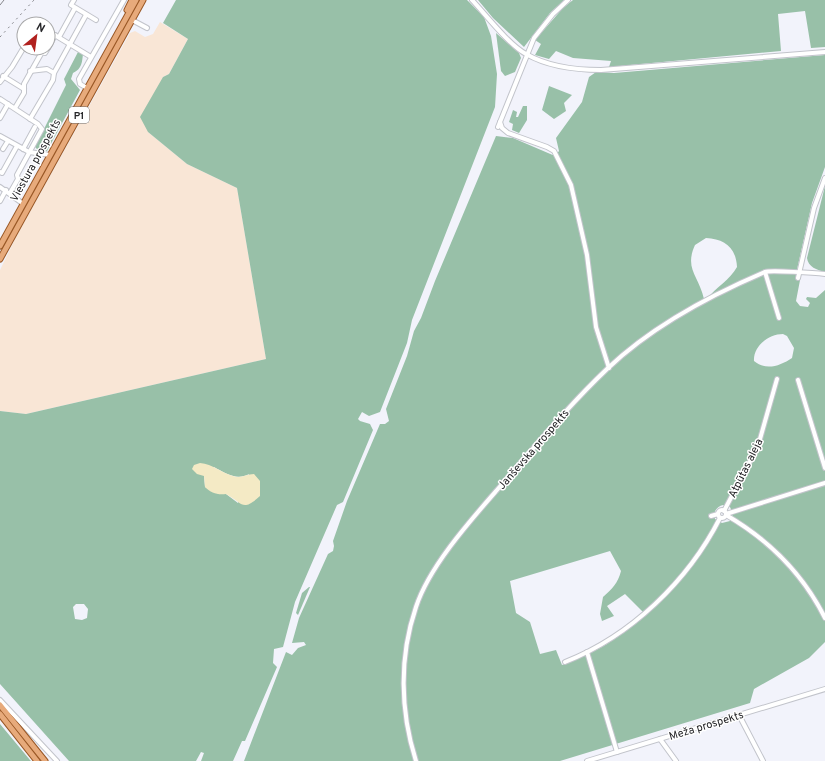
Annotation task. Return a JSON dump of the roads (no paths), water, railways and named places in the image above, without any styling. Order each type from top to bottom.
[{"type":"main road","points":[[123,24],[124,16],[132,0]]},
{"type":"main road","name":"Viestura prospekts","points":[[0,246],[22,203],[136,0]]},
{"type":"main road","name":"Viestura prospekts","points":[[0,259],[21,218],[143,0]]},
{"type":"main road","points":[[16,215],[21,218]]},
{"type":"main road","points":[[0,705],[45,761]]},
{"type":"main road","points":[[0,714],[37,761]]},
{"type":"street","points":[[74,0],[71,5],[96,20]]},
{"type":"street","points":[[87,88],[81,85],[79,81],[124,0]]},
{"type":"street","points":[[472,0],[511,41],[527,55],[558,65],[593,70],[825,52]]},
{"type":"street","points":[[498,127],[534,38],[553,14],[568,0]]},
{"type":"street","points":[[76,8],[57,36],[91,57]]},
{"type":"street","points":[[30,119],[86,15]]},
{"type":"street","points":[[132,20],[147,28]]},
{"type":"street","points":[[0,82],[3,76],[12,68],[19,56]]},
{"type":"street","points":[[15,108],[24,93],[24,84],[30,71],[39,56]]},
{"type":"street","points":[[30,71],[47,69],[54,72]]},
{"type":"street","points":[[3,76],[24,89]]},
{"type":"street","points":[[0,99],[42,127],[42,130],[17,175],[18,179],[10,193]]},
{"type":"street","points":[[0,118],[8,104]]},
{"type":"street","points":[[500,122],[502,128],[508,133],[552,149],[561,161],[571,185],[579,214],[587,254],[596,327],[609,368]]},
{"type":"street","points":[[23,149],[35,127]]},
{"type":"street","points":[[0,136],[29,152],[50,155]]},
{"type":"street","points":[[3,149],[8,141]]},
{"type":"street","points":[[0,172],[2,173],[17,146]]},
{"type":"street","points":[[798,278],[814,208],[825,178]]},
{"type":"street","points":[[0,187],[22,203]]},
{"type":"street","points":[[0,201],[6,190]]},
{"type":"street","points":[[765,272],[779,318]]},
{"type":"street","name":"Janševska prospekts","points":[[416,761],[404,711],[406,642],[420,596],[440,562],[485,503],[556,421],[609,368],[664,325],[737,284],[765,272],[825,274]]},
{"type":"street","name":"Atpūtas aleja","points":[[565,662],[614,638],[627,629],[661,598],[699,551],[722,514],[758,446],[777,379]]},
{"type":"street","points":[[798,380],[825,468]]},
{"type":"street","points":[[711,516],[825,483]]},
{"type":"street","points":[[715,507],[722,514],[764,541],[793,569],[816,600],[825,618]]},
{"type":"street","points":[[587,652],[617,752]]},
{"type":"street","name":"Meža prospekts","points":[[587,761],[825,690]]},
{"type":"street","points":[[0,700],[57,761]]},
{"type":"street","points":[[739,715],[763,761]]},
{"type":"street","points":[[660,739],[676,761]]},
{"type":"tram line","points":[[0,5],[4,0]]},
{"type":"railway","points":[[0,37],[34,0]]}]
